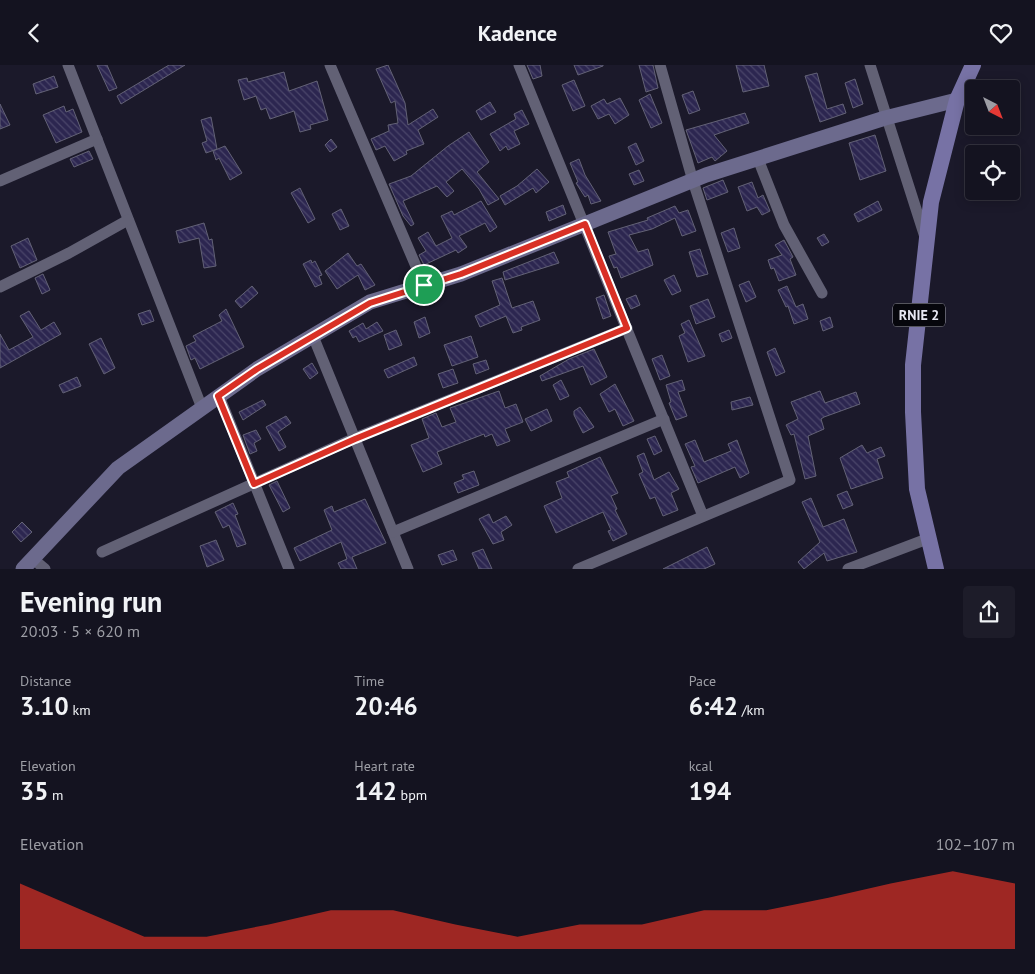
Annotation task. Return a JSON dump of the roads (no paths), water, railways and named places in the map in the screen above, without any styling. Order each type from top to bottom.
[{"type":"main road","name":"RNIE 2","points":[[936,569],[927,539],[917,489],[913,412],[914,365],[931,202],[958,100],[973,65]]},
{"type":"street","points":[[68,65],[202,408]]},
{"type":"street","points":[[330,65],[424,285]]},
{"type":"street","points":[[519,65],[704,516]]},
{"type":"street","points":[[578,569],[790,480],[693,181],[660,65]]},
{"type":"street","points":[[870,65],[885,118],[927,244]]},
{"type":"street","points":[[44,569],[28,564],[118,468],[257,369],[370,303],[461,274],[693,181],[885,118],[958,100]]},
{"type":"street","points":[[0,181],[96,139]]},
{"type":"street","points":[[758,159],[784,225],[822,293]]},
{"type":"street","points":[[0,287],[69,253],[128,220]]},
{"type":"street","points":[[102,552],[355,439],[627,328]]},
{"type":"street","points":[[313,336],[408,569]]},
{"type":"street","points":[[218,396],[289,569]]},
{"type":"street","points":[[393,532],[664,419]]},
{"type":"street","points":[[848,569],[927,539]]}]
